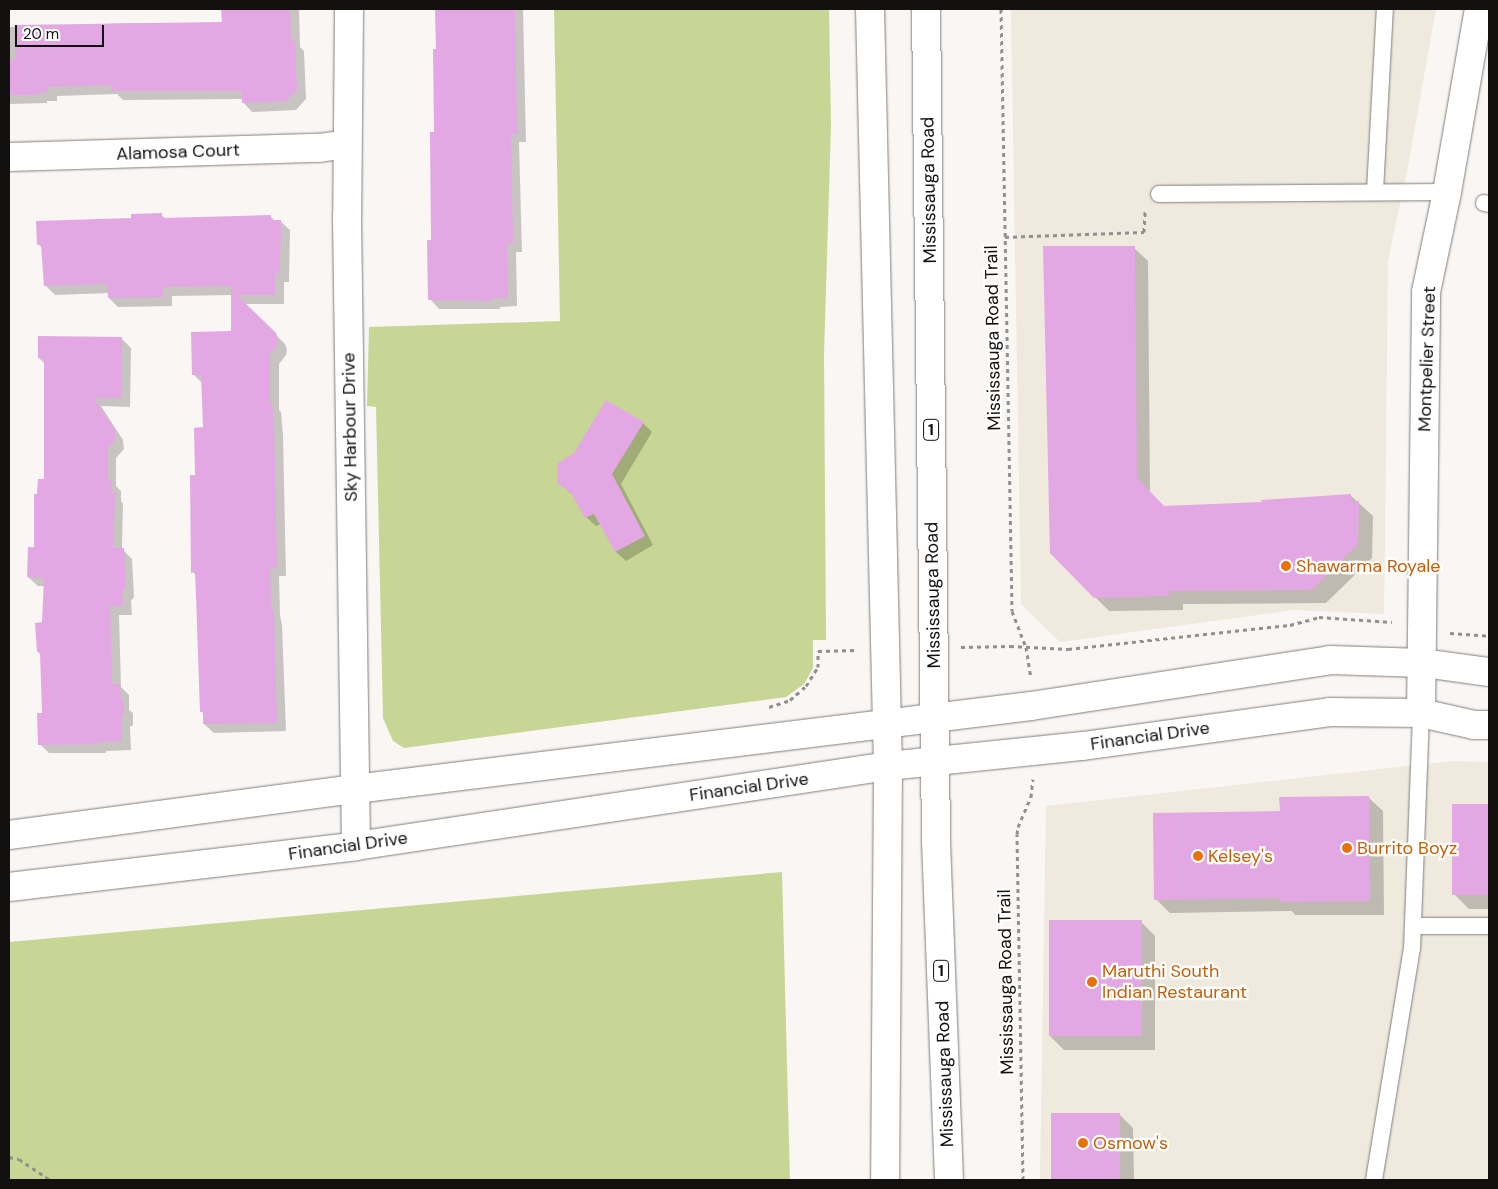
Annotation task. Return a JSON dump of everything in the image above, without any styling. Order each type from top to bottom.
[{"type":"street","name":"Sky Harbour Drive","points":[[349,9],[347,144],[356,846]]},
{"type":"street","points":[[870,9],[888,766],[885,1180]]},
{"type":"street","name":"Mississauga Road","points":[[926,9],[936,841],[950,1180]]},
{"type":"street","name":"Montpelier Street","points":[[1421,713],[1426,292],[1447,192],[1479,9]]},
{"type":"street","name":"Alamosa Court","points":[[9,157],[319,148],[347,144]]},
{"type":"street","points":[[9,835],[355,789],[1031,706],[1330,660],[1423,663],[1489,672]]},
{"type":"street","name":"Financial Drive","points":[[9,887],[356,846],[888,766],[1083,746],[1330,712],[1421,713],[1474,725],[1489,725]]},
{"type":"lane","points":[[1375,191],[1385,9]]},
{"type":"lane","points":[[1159,194],[1447,192]]},
{"type":"lane","points":[[1374,1180],[1409,969],[1413,926],[1421,713]]},
{"type":"lane","points":[[1413,926],[1489,926]]},
{"type":"path","name":"Mississauga Road Trail","points":[[1001,9],[1012,611],[1026,647],[1030,664]]},
{"type":"path","points":[[1010,646],[1068,649],[1290,625],[1319,617],[1396,622]]},
{"type":"path","points":[[1460,635],[1489,636]]},
{"type":"path","points":[[766,708],[790,700],[806,686],[818,667],[818,651],[828,650]]},
{"type":"path","name":"Mississauga Road Trail","points":[[1023,1180],[1017,834],[1018,827],[1031,797],[1033,786]]},
{"type":"path","points":[[9,1157],[19,1158],[50,1180]]},
{"type":"shaded area","points":[[1011,9],[1436,9],[1408,166],[1388,261],[1384,614],[1293,610],[1060,642],[1021,604]]},
{"type":"shaded area","points":[[1453,761],[1489,762],[1489,1180],[1040,1180],[1046,806]]},
{"type":"green space","points":[[554,9],[829,9],[831,125],[824,355],[826,640],[813,640],[813,668],[804,684],[786,697],[404,748],[393,741],[383,718],[376,407],[367,406],[369,327],[560,321]]},
{"type":"green space","points":[[782,872],[790,1180],[9,1180],[9,942]]},
{"type":"building","points":[[221,9],[290,9],[291,41],[295,41],[297,90],[286,101],[242,103],[242,91],[112,91],[112,85],[48,87],[48,92],[38,93],[38,95],[9,95],[9,60],[16,60],[15,25],[222,22]]},
{"type":"building","points":[[435,9],[515,9],[517,134],[511,134],[513,243],[507,243],[508,298],[491,298],[491,301],[428,300],[427,240],[431,240],[430,132],[434,132],[433,49],[436,49]]},
{"type":"building","points":[[162,213],[162,218],[271,215],[271,220],[281,220],[280,273],[275,273],[275,295],[237,295],[276,333],[278,340],[277,346],[270,354],[270,402],[272,402],[274,426],[277,567],[270,568],[271,605],[274,614],[277,723],[203,724],[203,712],[200,712],[195,572],[191,573],[190,475],[195,475],[194,428],[203,427],[201,375],[192,375],[191,332],[231,331],[231,286],[163,287],[163,297],[108,298],[107,284],[44,286],[41,244],[37,245],[36,221],[131,218],[131,214]]},
{"type":"building","points":[[1043,246],[1135,246],[1137,478],[1164,506],[1262,502],[1261,500],[1351,494],[1351,502],[1359,501],[1358,544],[1312,590],[1169,591],[1169,596],[1094,598],[1050,553]]},
{"type":"building","points":[[38,336],[122,337],[121,398],[94,398],[115,430],[115,440],[108,448],[108,480],[112,480],[112,493],[115,493],[113,548],[124,548],[126,587],[122,592],[123,606],[110,606],[112,684],[120,684],[121,699],[124,703],[124,715],[121,718],[122,741],[97,742],[97,744],[38,745],[37,713],[42,713],[40,652],[37,652],[35,623],[42,622],[44,578],[27,577],[28,547],[34,547],[34,494],[37,494],[38,479],[44,479],[44,359],[38,358]]},
{"type":"building","points":[[606,400],[644,422],[612,474],[645,536],[615,552],[594,514],[585,518],[571,493],[557,483],[558,463],[574,453]]},
{"type":"building","points":[[1369,796],[1370,901],[1280,902],[1280,898],[1154,900],[1153,813],[1280,811],[1279,797]]},
{"type":"building","points":[[1452,804],[1489,804],[1489,895],[1452,895]]},
{"type":"building","points":[[1049,920],[1142,920],[1142,1036],[1049,1036]]},
{"type":"building","points":[[1051,1113],[1120,1113],[1120,1180],[1051,1180]]},
{"type":"place","name":"Shawarma Royale","points":[[1286,566]]},
{"type":"place","name":"Burrito Boyz","points":[[1347,848]]},
{"type":"place","name":"Kelsey's","points":[[1198,856]]},
{"type":"place","name":"Maruthi South Indian Restaurant","points":[[1092,982]]},
{"type":"place","name":"Osmow's","points":[[1083,1143]]}]
